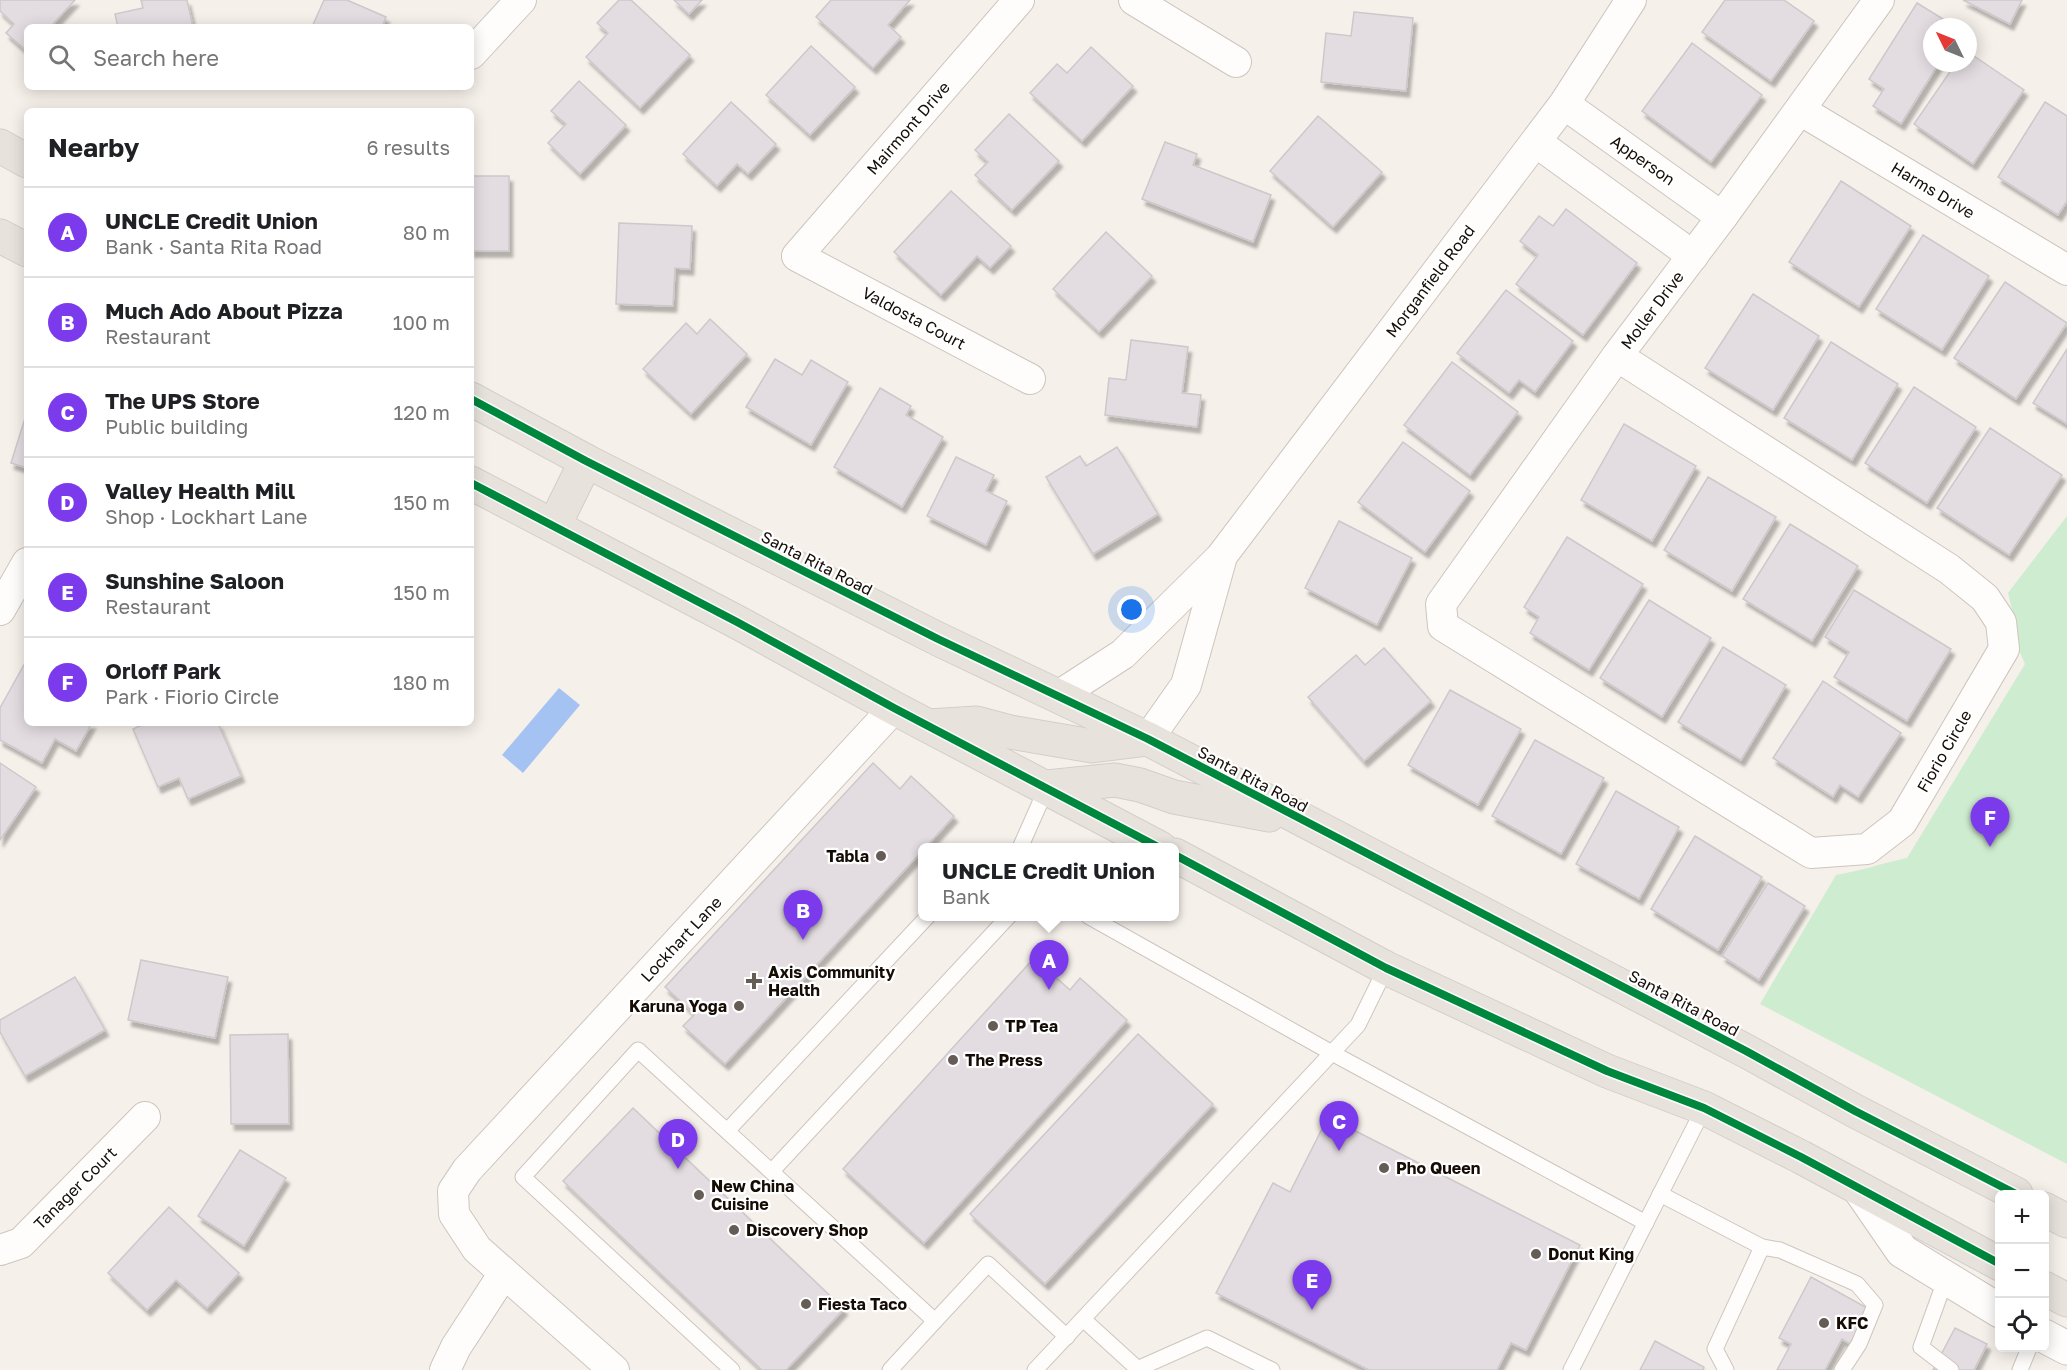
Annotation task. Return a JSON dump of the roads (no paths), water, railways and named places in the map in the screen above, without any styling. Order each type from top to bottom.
[{"type":"main road","points":[[0,146],[24,159]]},
{"type":"main road","points":[[0,236],[24,248]]},
{"type":"main road","name":"Santa Rita Road","points":[[474,401],[586,461],[938,639],[1148,739],[2008,1190]]},
{"type":"main road","points":[[554,526],[586,461]]},
{"type":"main road","points":[[474,485],[1151,843]]},
{"type":"main road","points":[[929,726],[976,723],[1010,732],[1092,746],[1148,739]]},
{"type":"main road","points":[[1047,787],[1115,780],[1174,796],[1303,821]]},
{"type":"main road","points":[[1179,857],[1386,968],[1607,1071],[1704,1108],[1801,1157],[1995,1261]]},
{"type":"main road","points":[[1860,1190],[1902,1251],[1995,1308]]},
{"type":"main road","points":[[2049,1212],[2067,1221]]},
{"type":"main road","points":[[2049,1291],[2067,1300]]},
{"type":"main road","points":[[2049,1338],[2067,1348]]},
{"type":"street","points":[[474,51],[520,0]]},
{"type":"street","name":"Mairmont Drive","points":[[797,256],[1019,0]]},
{"type":"street","points":[[1134,0],[1236,62]]},
{"type":"street","name":"Morganfield Road","points":[[1058,696],[1124,654],[1221,557],[1564,104],[1631,0]]},
{"type":"street","name":"Moller Drive","points":[[1443,626],[1441,604],[1617,356],[1722,217],[1879,0]]},
{"type":"street","name":"Apperson","points":[[1564,104],[1722,217]]},
{"type":"street","name":"Harms Drive","points":[[1800,110],[2067,270]]},
{"type":"street","points":[[1536,142],[1693,256]]},
{"type":"street","name":"Valdosta Court","points":[[797,256],[1030,379]]},
{"type":"street","name":"Fiorio Circle","points":[[1443,626],[1811,853],[1867,849],[1902,822],[2004,649],[2001,621],[1985,598],[1949,569],[1617,356]]},
{"type":"street","name":"Morganfield Road","points":[[1148,739],[1186,685],[1221,557]]},
{"type":"street","points":[[0,610],[24,568]]},
{"type":"street","name":"Lockhart Lane","points":[[614,1370],[477,1249],[454,1214],[453,1191],[467,1170],[894,708]]},
{"type":"street","name":"Tanager Court","points":[[0,1250],[21,1243],[145,1117]]},
{"type":"street","points":[[445,1370],[456,1347],[504,1273]]},
{"type":"lane","points":[[1022,843],[1047,787]]},
{"type":"lane","points":[[728,1130],[923,921]]},
{"type":"lane","points":[[772,1171],[1004,921]]},
{"type":"lane","points":[[1097,921],[1332,1053],[1646,1223]]},
{"type":"lane","points":[[1035,1370],[1358,1025],[1386,968]]},
{"type":"lane","points":[[732,1370],[523,1177],[638,1050],[935,1321]]},
{"type":"lane","points":[[1571,1370],[1704,1108]]},
{"type":"lane","points":[[1660,1194],[1762,1247],[1780,1250],[1857,1284],[1875,1305],[1859,1344],[1842,1370]]},
{"type":"lane","points":[[1726,1370],[1715,1349],[1762,1247]]},
{"type":"lane","points":[[890,1370],[988,1264],[1067,1337]]},
{"type":"lane","points":[[1946,1278],[1921,1347],[1951,1370]]},
{"type":"lane","points":[[1083,1319],[1138,1369],[1207,1338],[1272,1370]]},
{"type":"lane","points":[[2020,1370],[2027,1352]]},
{"type":"water","points":[[559,688],[580,705],[523,773],[502,755]]},
{"type":"place","name":"Orloff Park","points":[[1990,847]]},
{"type":"place","name":"Tabla","points":[[881,856]]},
{"type":"place","name":"Much Ado About Pizza","points":[[803,940]]},
{"type":"place","name":"Axis Community Health","points":[[754,981]]},
{"type":"place","name":"UNCLE Credit Union","points":[[1049,990]]},
{"type":"place","name":"Karuna Yoga","points":[[739,1006]]},
{"type":"place","name":"TP Tea","points":[[993,1026]]},
{"type":"place","name":"The Press","points":[[953,1060]]},
{"type":"place","name":"The UPS Store","points":[[1339,1151]]},
{"type":"place","name":"Pho Queen","points":[[1384,1168]]},
{"type":"place","name":"Valley Health Mill","points":[[678,1169]]},
{"type":"place","name":"New China Cuisine","points":[[699,1195]]},
{"type":"place","name":"Discovery Shop","points":[[734,1230]]},
{"type":"place","name":"Donut King","points":[[1536,1254]]},
{"type":"place","name":"Fiesta Taco","points":[[806,1304]]},
{"type":"place","name":"Sunshine Saloon","points":[[1312,1310]]},
{"type":"place","name":"KFC","points":[[1824,1323]]}]
